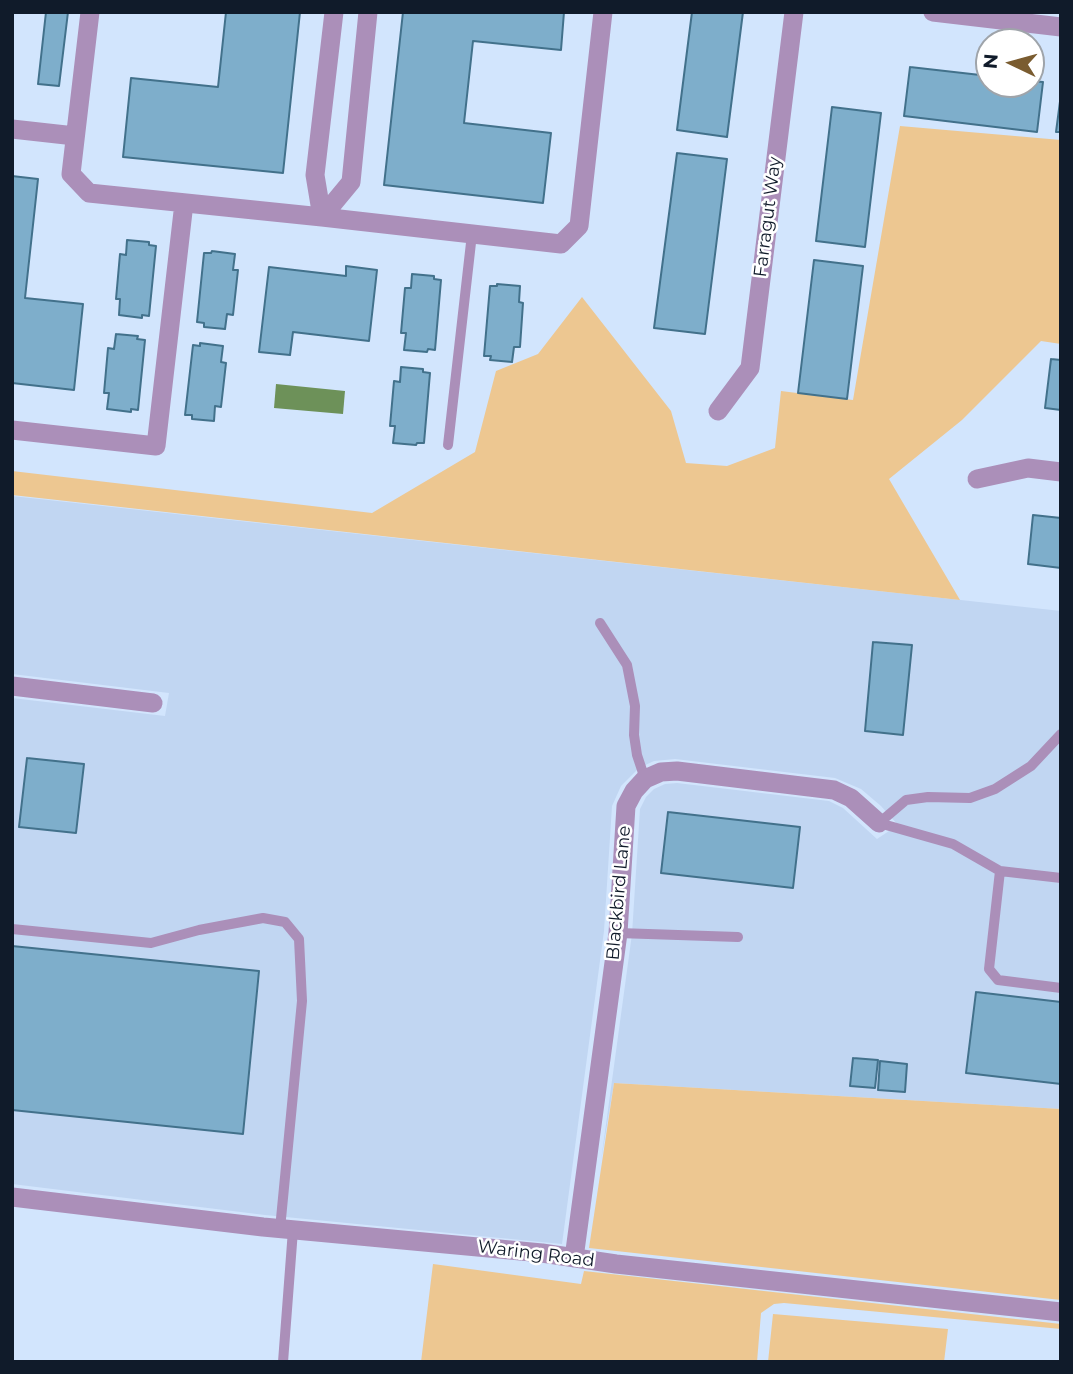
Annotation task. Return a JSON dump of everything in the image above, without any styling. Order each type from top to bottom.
[{"type":"street","points":[[90,12],[71,174],[89,194],[561,244],[579,226],[603,12]]},
{"type":"street","points":[[322,217],[315,175],[334,12]]},
{"type":"street","points":[[322,217],[351,182],[368,12]]},
{"type":"street","name":"Farragut Way","points":[[718,411],[750,368],[794,12]]},
{"type":"street","points":[[933,12],[1061,27]]},
{"type":"street","points":[[12,129],[75,136]]},
{"type":"street","points":[[12,430],[156,446],[184,203]]},
{"type":"street","points":[[977,479],[1028,468],[1061,472]]},
{"type":"street","points":[[12,686],[153,703]]},
{"type":"street","points":[[645,779],[661,772],[677,771],[834,790],[852,798],[879,823]]},
{"type":"street","name":"Blackbird Lane","points":[[574,1258],[618,933],[626,806],[645,779]]},
{"type":"street","name":"Waring Road","points":[[12,1197],[1061,1312]]},
{"type":"lane","points":[[449,445],[472,234]]},
{"type":"lane","points":[[600,623],[627,665],[635,706],[634,735],[637,755],[645,779]]},
{"type":"lane","points":[[879,823],[906,800],[928,797],[970,798],[995,789],[1031,766],[1061,734]]},
{"type":"lane","points":[[879,823],[953,844],[1000,871],[1061,878]]},
{"type":"lane","points":[[1000,871],[989,969],[998,980],[1061,988]]},
{"type":"lane","points":[[12,929],[151,943],[199,930],[263,918],[285,922],[299,939],[302,1001],[287,1229],[283,1362]]},
{"type":"lane","points":[[618,933],[737,937]]},
{"type":"shaded area","points":[[900,126],[1061,140],[1061,344],[1041,341],[962,420],[889,479],[960,600],[12,495],[12,471],[372,513],[475,452],[496,371],[538,354],[582,297],[671,411],[686,463],[727,466],[775,448],[781,391],[853,400]]},
{"type":"shaded area","points":[[276,384],[345,391],[343,414],[274,408]]},
{"type":"shaded area","points":[[12,496],[1061,611],[1061,1109],[614,1083],[601,1161],[632,934],[640,809],[646,797],[665,784],[677,783],[829,801],[843,808],[877,839],[898,825],[861,789],[835,778],[675,759],[654,761],[639,768],[621,786],[612,806],[604,931],[562,1244],[265,1215],[12,1184],[12,698],[165,716],[169,693],[12,674]]},
{"type":"shaded area","points":[[614,1083],[1061,1109],[1061,1300],[589,1248]]},
{"type":"shaded area","points":[[433,1264],[581,1284],[584,1271],[1061,1324],[1061,1329],[784,1303],[774,1304],[761,1313],[757,1362],[421,1362]]},
{"type":"shaded area","points":[[773,1314],[948,1329],[944,1362],[768,1362]]},
{"type":"building","points":[[46,12],[68,12],[59,86],[38,84]]},
{"type":"building","points":[[226,12],[300,12],[283,173],[123,157],[131,78],[218,87]]},
{"type":"building","points":[[403,12],[564,12],[561,50],[473,41],[464,123],[551,133],[543,203],[384,185]]},
{"type":"building","points":[[692,12],[743,12],[727,137],[677,130]]},
{"type":"building","points":[[910,67],[975,74],[975,98],[1041,98],[1037,132],[904,116]]},
{"type":"building","points":[[1061,94],[1061,132],[1056,132]]},
{"type":"building","points":[[832,107],[881,113],[865,247],[816,241]]},
{"type":"building","points":[[677,153],[727,159],[705,334],[654,328]]},
{"type":"building","points":[[12,176],[38,179],[25,298],[83,304],[74,390],[12,383]]},
{"type":"building","points":[[127,240],[149,242],[149,245],[156,246],[149,316],[142,315],[142,318],[119,315],[120,299],[116,299],[120,254],[126,255]]},
{"type":"building","points":[[212,251],[235,254],[233,270],[238,270],[233,315],[227,314],[225,329],[204,327],[204,323],[197,322],[204,253]]},
{"type":"building","points":[[814,260],[863,266],[847,399],[798,393]]},
{"type":"building","points":[[346,266],[377,270],[369,341],[293,332],[290,355],[259,352],[269,267],[346,276]]},
{"type":"building","points":[[412,274],[434,276],[434,279],[441,280],[435,350],[428,349],[427,352],[404,350],[406,333],[401,333],[405,288],[411,288]]},
{"type":"building","points":[[490,286],[520,286],[519,302],[523,303],[520,347],[514,347],[512,362],[490,360],[491,356],[484,356]]},
{"type":"building","points":[[116,334],[138,336],[137,339],[145,340],[138,410],[131,409],[131,412],[107,409],[109,393],[104,393],[108,348],[114,349]]},
{"type":"building","points":[[200,343],[223,346],[221,362],[226,363],[221,407],[215,406],[214,421],[192,419],[192,415],[185,415],[193,345],[200,346]]},
{"type":"building","points":[[1051,359],[1061,360],[1061,410],[1045,408]]},
{"type":"building","points":[[401,367],[423,369],[423,372],[430,373],[424,443],[416,445],[393,443],[395,426],[390,426],[394,381],[400,382]]},
{"type":"building","points":[[1033,515],[1061,518],[1061,568],[1028,564]]},
{"type":"building","points":[[873,642],[912,645],[903,735],[865,731]]},
{"type":"building","points":[[27,758],[84,764],[76,833],[19,827]]},
{"type":"building","points":[[668,812],[800,827],[793,888],[661,873]]},
{"type":"building","points":[[12,946],[259,971],[243,1134],[12,1110]]},
{"type":"building","points":[[976,992],[1061,1002],[1061,1084],[966,1073]]},
{"type":"building","points":[[853,1058],[878,1060],[875,1088],[850,1086]]},
{"type":"building","points":[[880,1061],[907,1064],[905,1092],[878,1090]]}]
